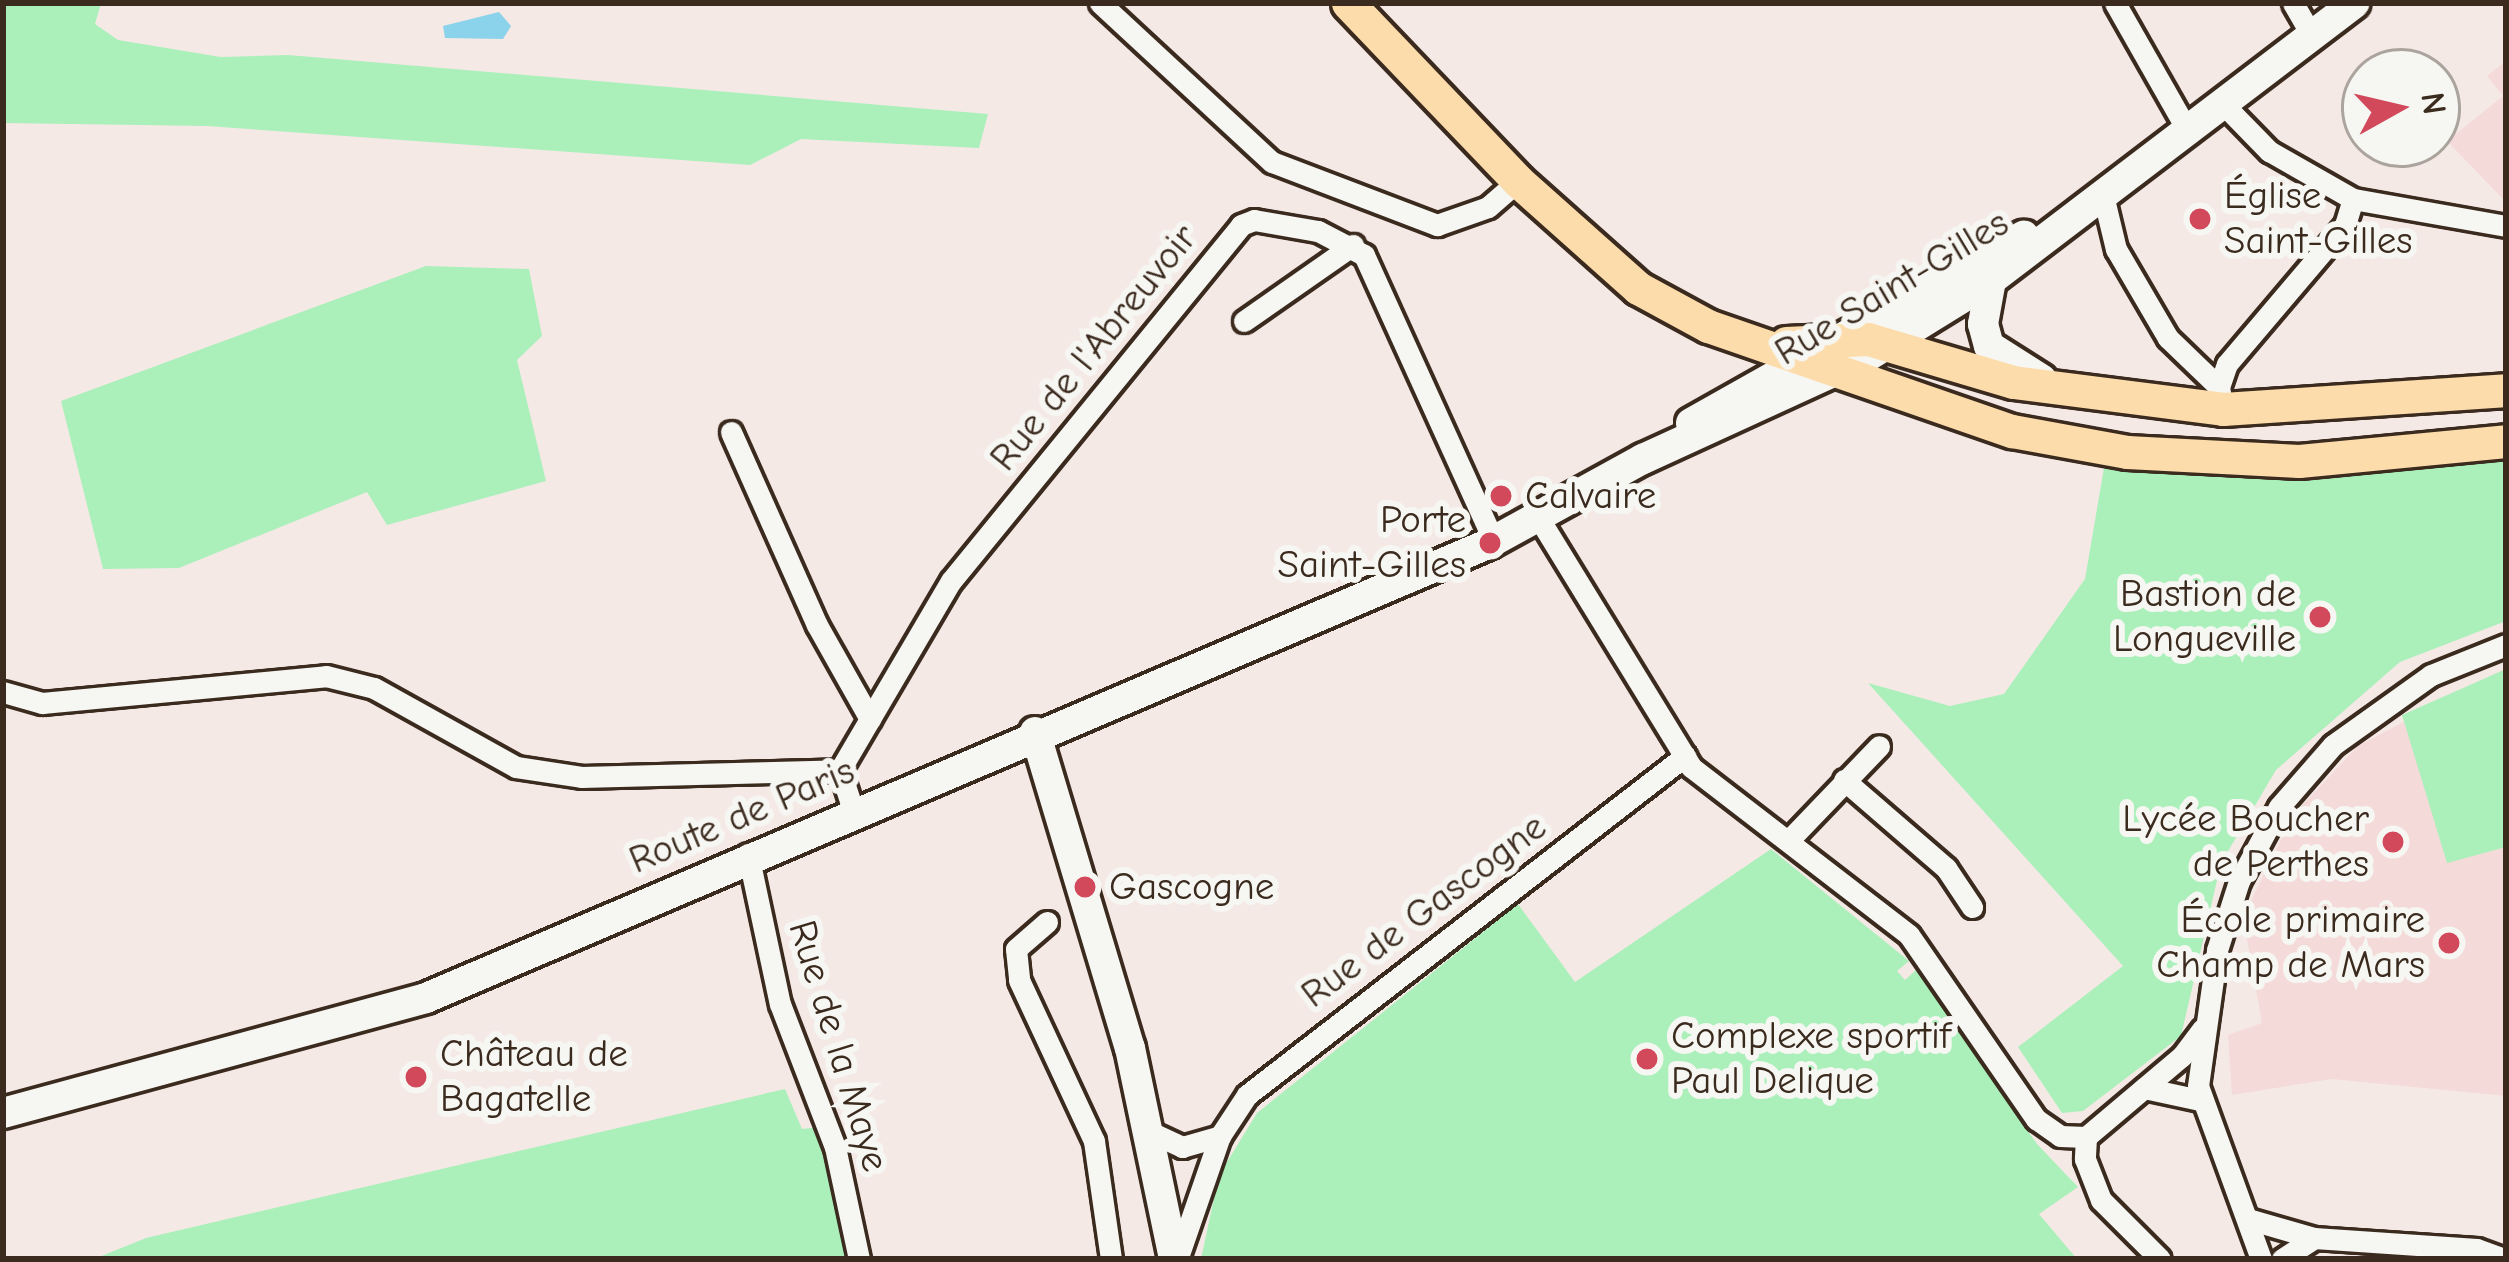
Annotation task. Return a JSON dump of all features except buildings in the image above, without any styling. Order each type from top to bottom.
[{"type":"main road","points":[[1348,3],[1517,181],[1661,303],[1755,343],[2012,431],[2179,456],[2299,461],[2506,441]]},
{"type":"main road","name":"Rue Saint-Gilles","points":[[1878,344],[1991,280],[2227,107],[2354,3]]},
{"type":"main road","name":"Rue Saint-Gilles","points":[[1494,541],[1816,366],[2103,196]]},
{"type":"main road","points":[[1578,232],[1714,313],[1787,344],[1816,366]]},
{"type":"main road","points":[[1991,280],[1983,324],[1989,346],[2016,370],[2081,392]]},
{"type":"main road","points":[[1816,366],[1858,338],[1954,358],[2014,382],[2081,392],[2221,398],[2506,390]]},
{"type":"main road","points":[[1755,343],[1762,377]]},
{"type":"main road","name":"Rue Saint-Gilles","points":[[1643,459],[1762,377],[1816,366]]},
{"type":"main road","name":"Route de Paris","points":[[3,1113],[426,998],[748,854],[1494,541]]},
{"type":"main road","points":[[1035,732],[1108,967],[1176,1259]]},
{"type":"street","points":[[1100,3],[1273,162],[1437,225],[1489,207],[1517,181]]},
{"type":"street","points":[[2115,3],[2189,133]]},
{"type":"street","points":[[2293,3],[2312,36]]},
{"type":"street","points":[[2227,107],[2269,151],[2353,199],[2506,226]]},
{"type":"street","points":[[2103,196],[2116,249],[2168,338],[2221,398]]},
{"type":"street","points":[[2221,398],[2227,364],[2345,225],[2353,199]]},
{"type":"street","name":"Rue de l'Abreuvoir","points":[[840,770],[951,580],[1241,225],[1297,227],[1353,245]]},
{"type":"street","points":[[1244,321],[1353,245],[1494,541]]},
{"type":"street","points":[[731,432],[817,625],[869,719]]},
{"type":"street","points":[[1538,517],[1685,756],[1704,779],[1909,935],[2036,1119],[2060,1136],[2086,1137],[2144,1088],[2206,1023]]},
{"type":"street","points":[[2260,1259],[2200,1100],[2206,1023],[2225,920],[2279,807],[2368,715],[2432,675],[2506,645]]},
{"type":"street","points":[[3,692],[43,703],[326,676],[374,688],[538,772],[840,770],[853,810]]},
{"type":"street","points":[[1789,840],[1880,746]]},
{"type":"street","name":"Rue de Gascogne","points":[[1176,1259],[1220,1136],[1273,1070],[1685,756]]},
{"type":"street","points":[[1844,781],[1946,868],[1972,907]]},
{"type":"street","name":"Rue de la Maye","points":[[748,854],[780,1004],[835,1147],[860,1259]]},
{"type":"street","points":[[1047,922],[1016,949],[1019,980],[1094,1141],[1111,1259]]},
{"type":"street","points":[[2144,1088],[2200,1100]]},
{"type":"street","points":[[1148,1131],[1182,1147],[1220,1136]]},
{"type":"street","points":[[2086,1137],[2090,1180],[2101,1199],[2160,1259]]},
{"type":"street","points":[[2248,1219],[2314,1238],[2477,1250],[2505,1259]]},
{"type":"street","points":[[2282,1259],[2314,1238]]},
{"type":"shaded area","points":[[2506,61],[2506,213],[2504,200],[2461,155],[2461,130],[2503,96],[2487,76]]},
{"type":"shaded area","points":[[2506,668],[2506,1096],[2332,1079],[2232,1095],[2228,1035],[2262,1023],[2243,917],[2293,815],[2358,746]]},
{"type":"green space","points":[[3,3],[101,3],[95,24],[118,40],[221,57],[288,55],[988,114],[979,148],[801,139],[750,165],[207,126],[3,123]]},
{"type":"green space","points":[[426,266],[529,269],[542,336],[517,360],[546,481],[387,525],[367,492],[179,568],[103,569],[61,401]]},
{"type":"green space","points":[[2506,453],[2506,621],[2400,662],[2276,770],[2221,863],[2181,1036],[2083,1111],[2062,1113],[2018,1047],[2123,966],[1868,683],[1950,706],[2004,694],[2085,579],[2106,456]]},
{"type":"green space","points":[[2506,669],[2506,847],[2447,863],[2402,715]]},
{"type":"green space","name":"Complexe sportif Paul Delique","points":[[1771,849],[1909,961],[1897,971],[1905,980],[1916,970],[2037,1144],[2078,1187],[2039,1214],[2077,1259],[1201,1259],[1219,1175],[1257,1113],[1518,904],[1575,982]]},
{"type":"green space","points":[[785,1089],[802,1129],[821,1127],[851,1259],[94,1259],[146,1238]]},
{"type":"water","points":[[499,12],[511,26],[503,39],[445,38],[443,26]]},
{"type":"place","name":"Église Saint-Gilles","points":[[2200,219]]},
{"type":"place","name":"Calvaire","points":[[1501,496]]},
{"type":"place","name":"Porte Saint-Gilles","points":[[1490,543]]},
{"type":"place","name":"Bastion de Longueville","points":[[2320,617]]},
{"type":"place","name":"Lycée Boucher de Perthes","points":[[2393,842]]},
{"type":"place","name":"Gascogne","points":[[1085,887]]},
{"type":"place","name":"École primaire Champ de Mars","points":[[2449,943]]},
{"type":"place","name":"Complexe sportif Paul Delique","points":[[1647,1059]]},
{"type":"place","name":"Château de Bagatelle","points":[[416,1077]]}]
